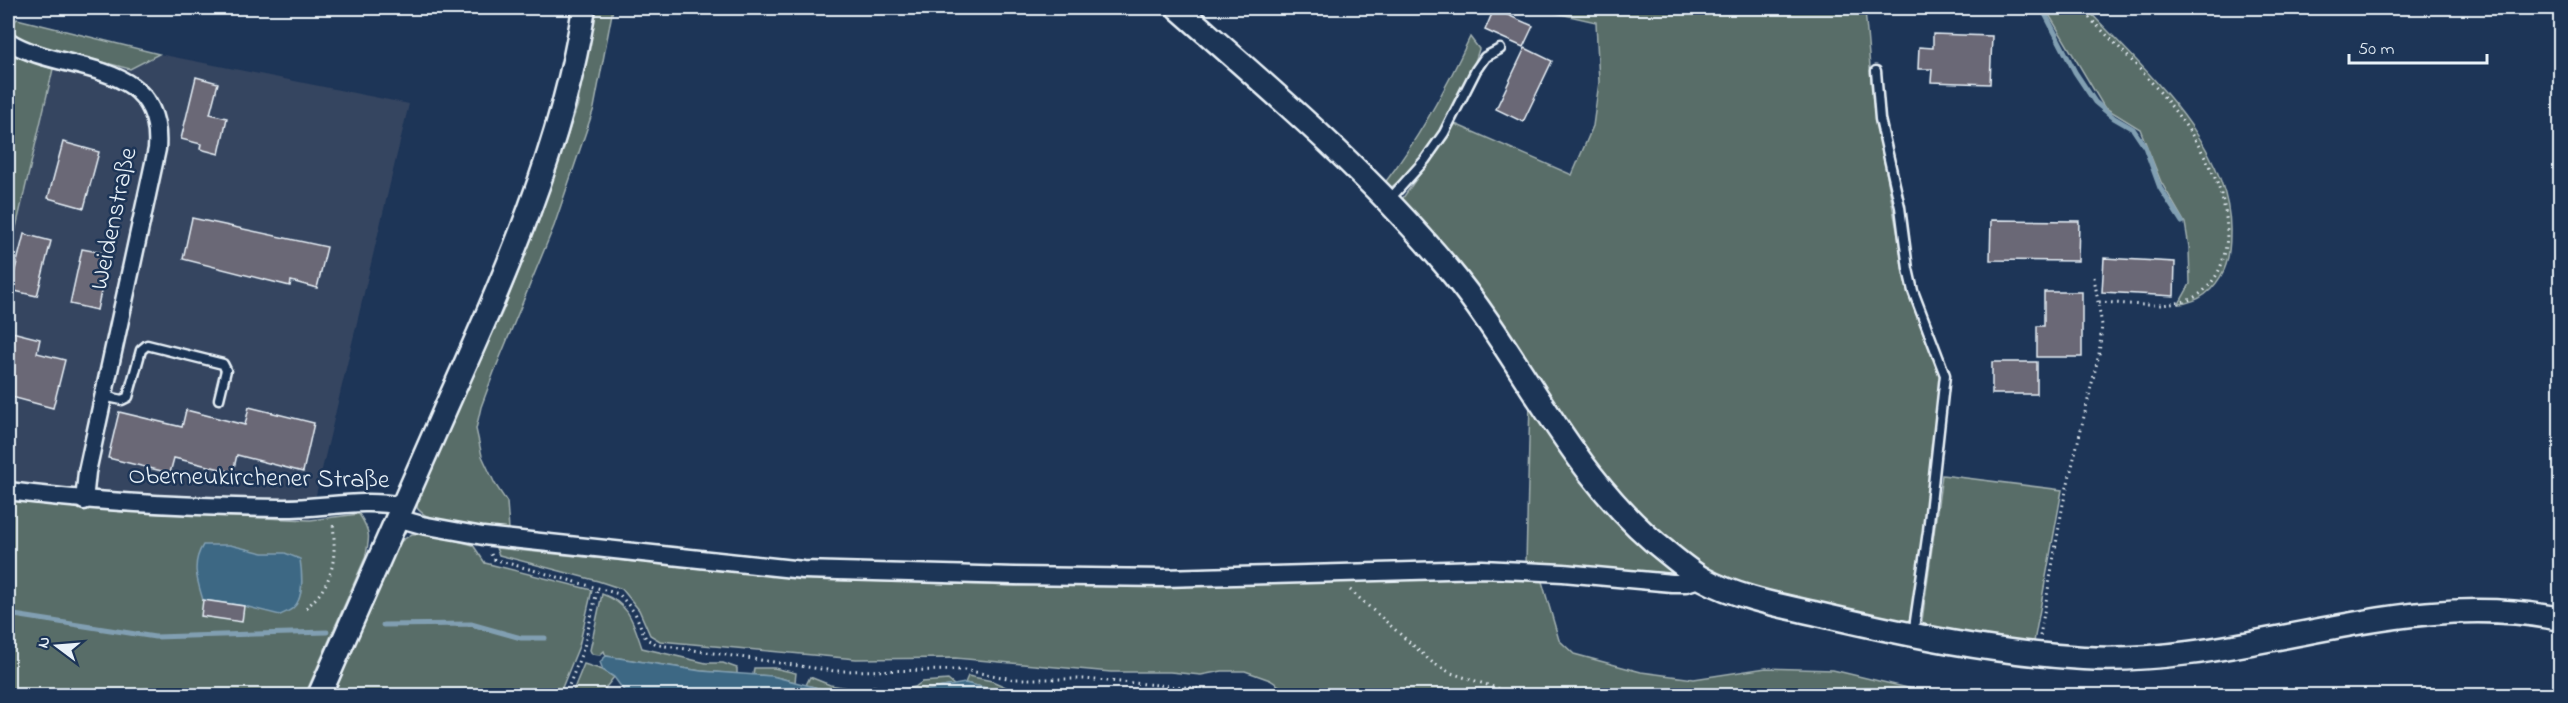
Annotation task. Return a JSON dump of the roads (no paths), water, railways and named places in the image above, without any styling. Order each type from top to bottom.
[{"type":"main road","points":[[320,696],[506,271],[531,205],[566,89],[584,8]]},
{"type":"main road","points":[[1178,8],[1311,125],[1388,202],[1448,268],[1497,333],[1549,416],[1609,497],[1650,540],[1702,578],[1722,587],[1801,610],[1912,635],[2033,655],[2092,658],[2197,652],[2434,612],[2501,610],[2560,619]]},
{"type":"street","name":"Weidenstraße","points":[[8,40],[34,53],[106,72],[131,84],[147,103],[156,125],[157,149],[87,472],[84,501]]},
{"type":"street","name":"Oberneukirchener Straße","points":[[8,491],[84,501],[188,507],[300,508],[379,501],[422,525],[483,536],[802,570],[1164,578],[1482,569],[1563,573],[1672,583],[1686,583],[1702,578]]},
{"type":"lane","points":[[1388,202],[1425,160],[1444,133],[1485,57],[1500,50]]},
{"type":"lane","points":[[1876,71],[1880,119],[1900,207],[1908,269],[1945,375],[1928,531],[1912,635]]},
{"type":"lane","points":[[103,396],[122,400],[128,397],[141,350],[147,345],[223,364],[226,370],[219,399]]},
{"type":"waterway","points":[[2042,8],[2075,72],[2095,102],[2114,118],[2133,129],[2145,147],[2160,188],[2182,222]]},
{"type":"waterway","points":[[8,614],[155,637],[327,632]]},
{"type":"waterway","points":[[383,625],[471,624],[521,638],[545,638]]}]
